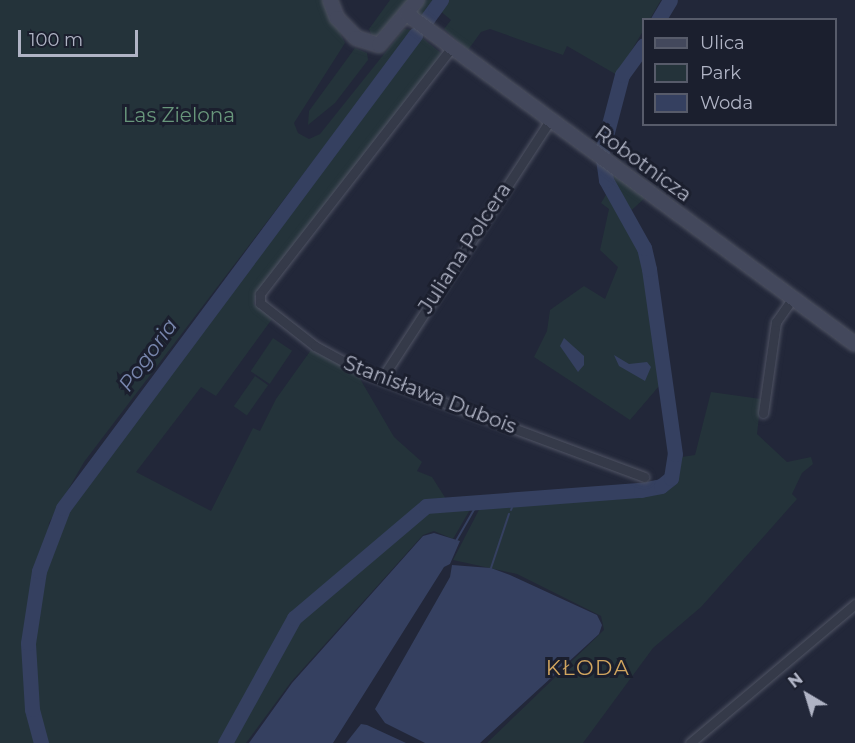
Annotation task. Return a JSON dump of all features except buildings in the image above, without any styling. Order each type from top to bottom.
[{"type":"street","points":[[330,0],[343,26],[372,45],[385,43],[417,0]]},
{"type":"street","name":"Robotnicza","points":[[407,14],[855,344]]},
{"type":"street","name":"Stanisława Dubois","points":[[452,47],[259,297],[262,305],[315,346],[381,378],[644,477]]},
{"type":"street","name":"Juliana Polcera","points":[[381,378],[550,120]]},
{"type":"street","points":[[763,413],[776,322],[793,298]]},
{"type":"street","points":[[690,743],[855,604]]},
{"type":"green space","name":"Las Zielona","points":[[0,0],[325,0],[345,43],[294,123],[298,133],[309,139],[320,134],[404,29],[413,30],[84,462],[49,523],[48,535],[419,35],[442,54],[256,293],[254,304],[272,319],[216,396],[201,387],[136,472],[211,511],[253,428],[260,431],[276,399],[311,350],[356,372],[394,437],[422,462],[417,471],[432,477],[446,499],[421,505],[290,617],[222,743],[0,743]]},
{"type":"green space","points":[[390,0],[411,0],[383,38],[373,38],[369,29]]},
{"type":"green space","points":[[423,0],[661,0],[651,18],[642,18],[642,33],[617,75],[567,46],[563,55],[490,29],[481,32],[468,50],[444,29],[451,20],[433,5],[423,18],[417,13]]},
{"type":"green space","points":[[355,48],[367,53],[368,60],[335,103],[308,125],[309,111]]},
{"type":"green space","points":[[599,163],[646,197],[624,217],[643,260],[660,385],[630,420],[534,357],[547,331],[550,310],[584,286],[605,299],[618,267],[600,250],[609,209],[601,203],[607,193]]},
{"type":"green space","points":[[273,338],[292,351],[270,384],[251,371]]},
{"type":"green space","points":[[255,376],[268,385],[247,415],[234,406]]},
{"type":"green space","points":[[711,392],[761,399],[757,434],[787,462],[811,457],[813,464],[802,473],[792,494],[797,499],[701,607],[653,648],[583,743],[487,743],[604,630],[601,616],[517,574],[453,560],[482,504],[607,498],[661,490],[676,477],[682,457],[695,455]]},
{"type":"green space","points":[[463,505],[471,508],[453,539],[434,531],[423,535],[291,682],[246,743],[230,743],[298,616],[425,511]]},
{"type":"water","points":[[564,338],[584,356],[584,365],[578,372],[560,346]]},
{"type":"water","points":[[614,355],[629,364],[647,362],[651,367],[645,381],[619,366]]},
{"type":"water","points":[[434,533],[460,541],[450,564],[444,567],[333,743],[249,743],[292,683],[423,536]]},
{"type":"water","points":[[452,565],[491,568],[510,575],[597,615],[602,625],[599,634],[480,743],[425,743],[385,723],[375,709],[450,577]]},
{"type":"water","points":[[361,724],[367,725],[406,743],[346,743]]},
{"type":"waterway","name":"Pogoria","points":[[427,19],[441,0]]},
{"type":"waterway","points":[[659,18],[670,0]]},
{"type":"waterway","name":"Pogoria","points":[[41,743],[32,709],[28,643],[39,571],[63,508],[415,35]]},
{"type":"waterway","points":[[225,743],[294,618],[426,506],[641,490],[661,486],[671,478],[675,454],[649,269],[644,248],[606,180],[602,151],[622,75],[642,48]]},
{"type":"waterway","points":[[511,510],[515,500]]},
{"type":"waterway","points":[[456,541],[479,501]]},
{"type":"waterway","points":[[491,568],[509,514]]},
{"type":"district","name":"KŁODA","points":[[588,668]]}]
